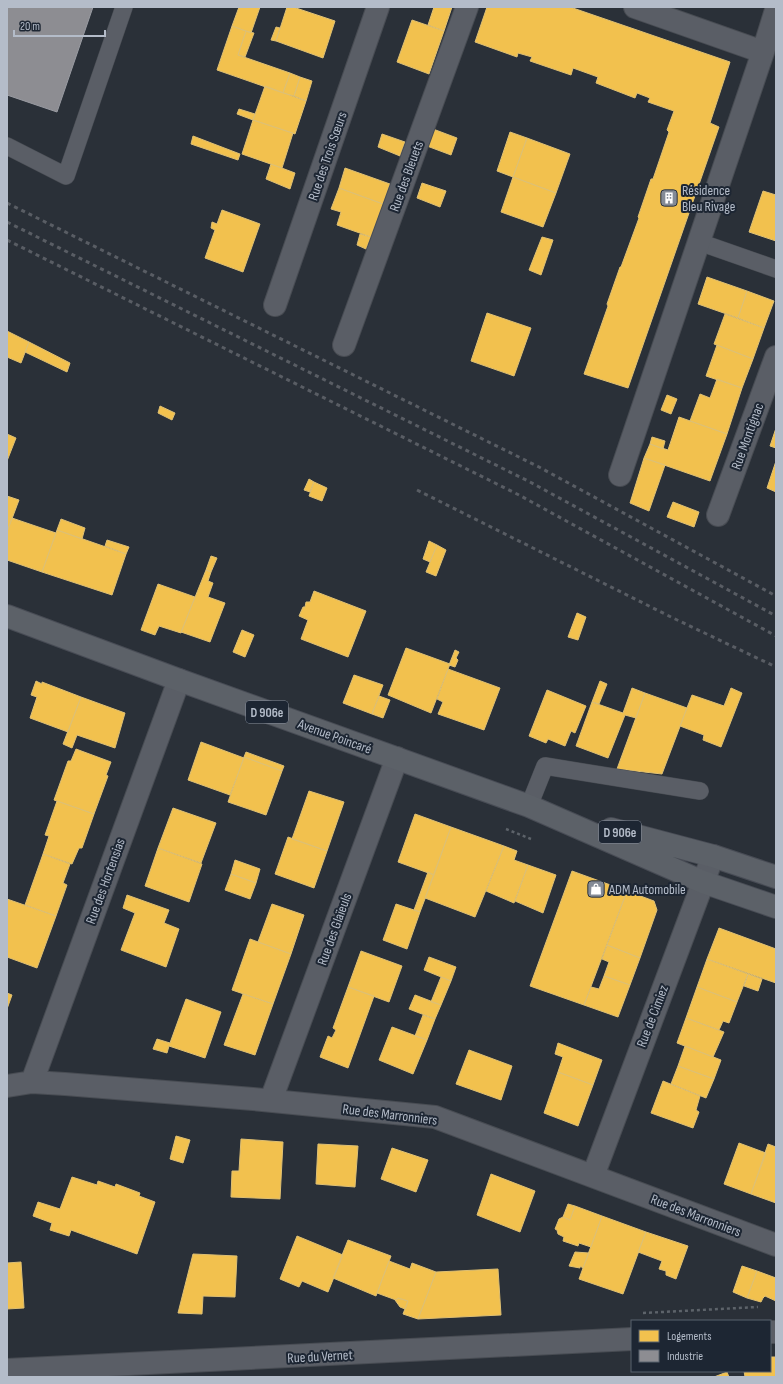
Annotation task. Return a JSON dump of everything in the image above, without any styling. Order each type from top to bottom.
[{"type":"main road","name":"Avenue Poincaré","points":[[7,616],[179,680],[529,806],[703,882]]},
{"type":"main road","name":"Avenue Poincaré","points":[[529,806],[712,856]]},
{"type":"main road","name":"D 906e","points":[[712,856],[776,877]]},
{"type":"main road","name":"D 906e","points":[[703,882],[776,907]]},
{"type":"street","name":"Rue des Trois Sœurs","points":[[275,305],[378,7]]},
{"type":"street","name":"Rue des Bleuets","points":[[344,345],[467,7]]},
{"type":"street","points":[[635,7],[764,52]]},
{"type":"street","points":[[620,475],[764,52],[776,10]]},
{"type":"street","name":"Rue Montignac","points":[[718,515],[776,357]]},
{"type":"street","name":"Rue des Hortensias","points":[[32,1082],[179,680]]},
{"type":"street","name":"Rue des Glaïeuls","points":[[271,1100],[398,758]]},
{"type":"street","name":"Rue de Cimiez","points":[[592,1176],[712,856]]},
{"type":"street","name":"Rue des Marronniers","points":[[7,1086],[32,1082],[271,1100],[435,1117],[776,1245]]},
{"type":"street","name":"Rue du Vernet","points":[[7,1370],[631,1339]]},
{"type":"lane","points":[[7,146],[66,176],[124,7]]},
{"type":"lane","points":[[699,242],[776,269]]},
{"type":"lane","points":[[529,806],[545,766],[700,791]]},
{"type":"building: Logements","points":[[239,7],[260,7],[251,33],[232,26]]},
{"type":"building: Logements","points":[[287,7],[293,7],[335,21],[323,58],[276,41]]},
{"type":"building: Logements","points":[[434,7],[452,7],[444,31],[428,25]]},
{"type":"building: Logements","name":"Résidence Bleu Rivage","points":[[487,7],[570,7],[730,62],[710,123],[719,127],[628,388],[584,374],[620,267],[639,218],[638,217],[651,179],[653,179],[669,132],[667,130],[674,111],[648,102],[650,98],[637,93],[635,98],[596,83],[598,77],[573,68],[571,75],[530,61],[532,57],[518,53],[517,57],[475,42]]},
{"type":"building: Logements","points":[[412,20],[444,31],[429,74],[397,62]]},
{"type":"building: Logements","points":[[232,26],[246,31],[238,55],[290,73],[283,93],[217,70]]},
{"type":"building: Logements","points":[[276,27],[280,28],[276,41],[271,40]]},
{"type":"building: Logements","points":[[246,31],[254,33],[245,57],[238,55]]},
{"type":"building: Logements","points":[[290,73],[300,77],[294,96],[283,93]]},
{"type":"building: Logements","points":[[300,77],[312,81],[306,101],[294,96]]},
{"type":"building: Logements","points":[[265,86],[306,101],[295,134],[253,120]]},
{"type":"building: Logements","points":[[239,109],[255,114],[253,120],[237,114]]},
{"type":"building: Logements","points":[[253,120],[293,133],[282,168],[242,154]]},
{"type":"building: Logements","points":[[433,129],[457,138],[451,155],[427,146]]},
{"type":"building: Logements","points":[[510,132],[527,138],[513,177],[497,171]]},
{"type":"building: Logements","points":[[382,134],[405,142],[400,156],[378,147]]},
{"type":"building: Logements","points":[[193,136],[240,154],[238,160],[191,144]]},
{"type":"building: Logements","points":[[527,138],[570,154],[556,193],[513,177]]},
{"type":"building: Logements","points":[[271,164],[295,173],[290,189],[266,179]]},
{"type":"building: Logements","points":[[345,168],[390,184],[383,204],[339,188]]},
{"type":"building: Logements","points":[[513,177],[556,193],[543,227],[501,212]]},
{"type":"building: Logements","points":[[422,183],[446,191],[440,207],[417,198]]},
{"type":"building: Logements","points":[[339,188],[383,204],[371,237],[337,225],[341,212],[331,209]]},
{"type":"building: Logements","points":[[763,191],[776,195],[776,241],[749,232]]},
{"type":"building: Logements","points":[[222,210],[260,224],[243,272],[205,258],[215,230],[211,228],[212,222],[217,224]]},
{"type":"building: Logements","points":[[360,234],[371,237],[366,249],[357,245]]},
{"type":"building: Logements","points":[[542,237],[553,240],[541,275],[529,270]]},
{"type":"building: Logements","points":[[707,277],[747,291],[738,318],[698,304]]},
{"type":"building: Logements","points":[[747,291],[774,301],[764,328],[738,318]]},
{"type":"building: Logements","points":[[487,313],[531,328],[514,376],[471,361]]},
{"type":"building: Logements","points":[[725,314],[764,328],[753,359],[714,344]]},
{"type":"building: Logements","points":[[7,331],[29,342],[21,363],[7,357]]},
{"type":"building: Logements","points":[[29,342],[70,363],[67,372],[25,352]]},
{"type":"building: Logements","points":[[717,345],[753,359],[742,388],[706,376]]},
{"type":"building: Logements","points":[[717,379],[742,388],[727,434],[690,421],[700,394],[710,398]]},
{"type":"building: Logements","points":[[667,395],[677,399],[671,414],[661,410]]},
{"type":"building: Logements","points":[[160,406],[175,413],[172,420],[158,413]]},
{"type":"building: Logements","points":[[679,417],[727,434],[710,481],[644,458],[650,444],[668,450]]},
{"type":"building: Logements","points":[[776,428],[776,448],[770,446]]},
{"type":"building: Logements","points":[[7,434],[16,438],[7,461]]},
{"type":"building: Logements","points":[[652,437],[665,441],[663,449],[650,444]]},
{"type":"building: Logements","points":[[644,458],[665,465],[649,511],[630,503]]},
{"type":"building: Logements","points":[[776,461],[776,492],[767,488]]},
{"type":"building: Logements","points":[[309,479],[314,482],[310,492],[304,490]]},
{"type":"building: Logements","points":[[314,482],[327,488],[322,501],[309,496]]},
{"type":"building: Logements","points":[[7,496],[19,500],[7,532]]},
{"type":"building: Logements","points":[[673,502],[699,512],[694,527],[667,517]]},
{"type":"building: Logements","points":[[12,518],[56,533],[42,572],[7,560],[7,532]]},
{"type":"building: Logements","points":[[61,519],[85,528],[82,539],[57,530]]},
{"type":"building: Logements","points":[[57,530],[126,554],[112,595],[42,572]]},
{"type":"building: Logements","points":[[107,540],[129,547],[126,554],[105,546]]},
{"type":"building: Logements","points":[[429,541],[437,545],[430,562],[423,559]]},
{"type":"building: Logements","points":[[437,545],[446,550],[436,576],[426,572]]},
{"type":"building: Logements","points":[[211,556],[217,558],[211,572],[206,570]]},
{"type":"building: Logements","points":[[206,570],[211,572],[208,581],[213,583],[208,597],[225,603],[210,642],[181,632]]},
{"type":"building: Logements","points":[[158,584],[195,597],[181,633],[159,626],[155,635],[141,630]]},
{"type":"building: Logements","points":[[314,591],[366,611],[348,657],[301,639],[308,620],[299,616],[303,607],[305,607],[306,602],[310,602]]},
{"type":"building: Logements","points":[[577,613],[586,617],[578,640],[568,637]]},
{"type":"building: Logements","points":[[242,630],[254,635],[245,657],[233,652]]},
{"type":"building: Logements","points":[[406,648],[450,664],[431,713],[388,695]]},
{"type":"building: Logements","points":[[455,650],[459,652],[456,658],[458,660],[455,667],[449,665]]},
{"type":"building: Logements","points":[[448,669],[500,688],[484,730],[438,714],[443,702],[437,699]]},
{"type":"building: Logements","points":[[354,675],[383,685],[372,714],[343,703]]},
{"type":"building: Logements","points":[[36,681],[81,697],[68,732],[30,718],[37,697],[31,695]]},
{"type":"building: Logements","points":[[600,681],[607,684],[599,704],[592,702]]},
{"type":"building: Logements","points":[[632,688],[645,693],[636,718],[625,715],[608,758],[576,746],[592,702],[623,713]]},
{"type":"building: Logements","points":[[731,688],[742,693],[721,747],[703,740],[704,735],[680,726],[692,695],[724,706]]},
{"type":"building: Logements","points":[[547,690],[586,706],[575,733],[571,731],[565,746],[548,739],[546,743],[529,736]]},
{"type":"building: Logements","points":[[645,693],[687,708],[662,774],[617,769]]},
{"type":"building: Logements","points":[[379,696],[390,700],[383,718],[372,714]]},
{"type":"building: Logements","points":[[81,697],[125,713],[115,748],[77,735],[72,748],[63,744]]},
{"type":"building: Logements","points":[[201,742],[244,758],[230,795],[188,780]]},
{"type":"building: Logements","points":[[76,749],[111,762],[106,775],[108,776],[94,814],[54,800],[68,761],[71,761]]},
{"type":"building: Logements","points":[[246,752],[284,766],[282,771],[244,757]]},
{"type":"building: Logements","points":[[244,757],[282,771],[266,815],[228,802]]},
{"type":"building: Logements","points":[[309,791],[344,802],[327,851],[292,839]]},
{"type":"building: Logements","points":[[57,801],[94,814],[82,848],[79,848],[72,864],[43,854],[49,836],[45,835]]},
{"type":"building: Logements","points":[[173,808],[216,823],[201,863],[158,848]]},
{"type":"building: Logements","points":[[415,814],[451,827],[434,875],[398,862]]},
{"type":"building: Logements","points":[[451,827],[504,846],[475,917],[425,898]]},
{"type":"building: Logements","points":[[288,837],[327,851],[314,888],[275,874]]},
{"type":"building: Logements","points":[[504,846],[517,851],[514,860],[528,865],[514,903],[486,891]]},
{"type":"building: Logements","points":[[158,848],[202,864],[189,902],[145,886]]},
{"type":"building: Logements","points":[[43,854],[70,864],[63,883],[67,885],[56,916],[25,905]]},
{"type":"building: Logements","points":[[235,860],[260,869],[256,883],[231,874]]},
{"type":"building: Logements","points":[[528,865],[556,875],[543,913],[515,901]]},
{"type":"building: Logements","points":[[572,871],[627,891],[584,1005],[530,986]]},
{"type":"building: Logements","points":[[428,872],[434,875],[420,912],[414,910]]},
{"type":"building: Logements","points":[[231,874],[256,883],[250,899],[225,890]]},
{"type":"building: Logements","points":[[627,891],[654,901],[657,910],[640,958],[607,945]]},
{"type":"building: Logements","points":[[127,895],[169,910],[164,923],[179,929],[166,967],[121,950],[135,913],[123,908]]},
{"type":"building: Logements","points":[[7,899],[56,916],[37,968],[7,957]]},
{"type":"building: Logements","points":[[272,904],[304,915],[291,954],[258,942]]},
{"type":"building: Logements","points":[[396,904],[420,912],[407,949],[383,940]]},
{"type":"building: Logements","points":[[719,928],[776,949],[776,983],[707,959]]},
{"type":"building: Logements","points":[[250,939],[291,954],[273,1004],[232,990]]},
{"type":"building: Logements","points":[[607,945],[640,958],[630,985],[604,976],[609,962],[602,959]]},
{"type":"building: Logements","points":[[361,951],[402,966],[389,1002],[348,987]]},
{"type":"building: Logements","points":[[429,957],[456,967],[451,981],[424,970]]},
{"type":"building: Logements","points":[[707,959],[748,974],[737,1002],[697,987]]},
{"type":"building: Logements","points":[[748,974],[762,979],[758,991],[744,986]]},
{"type":"building: Logements","points":[[604,976],[630,985],[618,1017],[584,1005],[591,987],[599,989]]},
{"type":"building: Logements","points":[[441,977],[451,981],[441,1005],[431,1002]]},
{"type":"building: Logements","points":[[348,987],[374,996],[348,1068],[320,1057],[328,1036],[332,1038],[336,1030],[333,1028]]},
{"type":"building: Logements","points":[[697,987],[737,1002],[729,1023],[723,1021],[719,1030],[686,1018]]},
{"type":"building: Logements","points":[[7,993],[12,995],[7,1009]]},
{"type":"building: Logements","points":[[243,994],[273,1004],[255,1055],[224,1045]]},
{"type":"building: Logements","points":[[415,995],[441,1005],[435,1019],[409,1009]]},
{"type":"building: Logements","points":[[186,999],[221,1012],[205,1058],[169,1046],[167,1053],[153,1049],[157,1039],[170,1043]]},
{"type":"building: Logements","points":[[423,1015],[435,1019],[427,1040],[415,1036]]},
{"type":"building: Logements","points":[[686,1018],[724,1032],[713,1057],[677,1043]]},
{"type":"building: Logements","points":[[392,1027],[427,1040],[413,1074],[379,1060]]},
{"type":"building: Logements","points":[[558,1043],[602,1060],[593,1085],[558,1072],[563,1057],[555,1054]]},
{"type":"building: Logements","points":[[685,1046],[721,1060],[714,1079],[678,1066]]},
{"type":"building: Logements","points":[[469,1050],[512,1066],[501,1100],[456,1084]]},
{"type":"building: Logements","points":[[678,1066],[714,1079],[706,1098],[671,1084]]},
{"type":"building: Logements","points":[[558,1072],[593,1085],[578,1126],[544,1113]]},
{"type":"building: Logements","points":[[663,1081],[700,1096],[696,1110],[699,1112],[693,1128],[651,1113]]},
{"type":"building: Logements","points":[[176,1136],[190,1140],[183,1163],[170,1159]]},
{"type":"building: Logements","points":[[241,1139],[283,1142],[280,1199],[231,1197],[232,1171],[239,1171]]},
{"type":"building: Logements","points":[[739,1143],[766,1153],[751,1194],[724,1184]]},
{"type":"building: Logements","points":[[318,1144],[358,1146],[355,1187],[316,1184]]},
{"type":"building: Logements","points":[[768,1144],[776,1147],[776,1203],[751,1194]]},
{"type":"building: Logements","points":[[392,1148],[428,1160],[416,1192],[381,1179]]},
{"type":"building: Logements","points":[[491,1174],[535,1191],[520,1232],[477,1215]]},
{"type":"building: Logements","points":[[72,1177],[97,1185],[98,1181],[115,1187],[116,1184],[140,1193],[139,1196],[155,1202],[137,1254],[71,1230],[69,1236],[50,1230],[52,1223],[33,1216],[38,1202],[60,1209]]},
{"type":"building: Logements","points":[[568,1204],[575,1206],[570,1220],[563,1217]]},
{"type":"building: Logements","points":[[575,1206],[602,1216],[591,1247],[579,1243],[578,1246],[563,1241],[564,1237],[558,1234],[557,1230],[555,1229],[559,1219],[563,1217],[570,1220]]},
{"type":"building: Logements","points":[[602,1216],[646,1232],[623,1294],[579,1279]]},
{"type":"building: Logements","points":[[646,1232],[688,1246],[676,1279],[666,1275],[666,1271],[659,1269],[662,1261],[638,1252]]},
{"type":"building: Logements","points":[[297,1236],[343,1255],[328,1292],[302,1281],[299,1287],[280,1279]]},
{"type":"building: Logements","points":[[348,1240],[391,1256],[376,1296],[333,1278]]},
{"type":"building: Logements","points":[[575,1252],[589,1253],[583,1268],[580,1266],[580,1268],[569,1266]]},
{"type":"building: Logements","points":[[193,1254],[237,1256],[235,1297],[203,1296],[202,1314],[178,1313]]},
{"type":"building: Logements","points":[[389,1261],[410,1269],[412,1263],[436,1272],[418,1319],[403,1314],[408,1301],[398,1298],[396,1300],[377,1293]]},
{"type":"building: Logements","points":[[21,1262],[24,1308],[7,1309],[7,1263]]},
{"type":"building: Logements","points":[[742,1266],[757,1271],[747,1298],[733,1292]]},
{"type":"building: Logements","points":[[498,1269],[501,1315],[418,1319],[436,1272]]},
{"type":"building: Logements","points":[[757,1271],[776,1278],[776,1301],[765,1296],[761,1302],[747,1298]]},
{"type":"building: Logements","points":[[398,1298],[408,1301],[405,1309],[400,1307],[395,1300]]},
{"type":"building: Logements","points":[[771,1357],[776,1357],[776,1377],[745,1377],[744,1372],[771,1372]]},
{"type":"building: Logements","points":[[727,1372],[729,1377],[714,1377]]},
{"type":"building: Industrie","points":[[7,7],[93,7],[57,112],[7,95]]},
{"type":"railway","points":[[7,203],[539,467],[776,596]]},
{"type":"railway","points":[[7,222],[530,482],[776,616]]},
{"type":"railway","points":[[7,240],[519,495],[776,636]]},
{"type":"railway","points":[[417,490],[673,618],[776,667]]},
{"type":"place","name":"Résidence Bleu Rivage","points":[[669,198]]},
{"type":"place","name":"ADM Automobile","points":[[596,889]]}]
